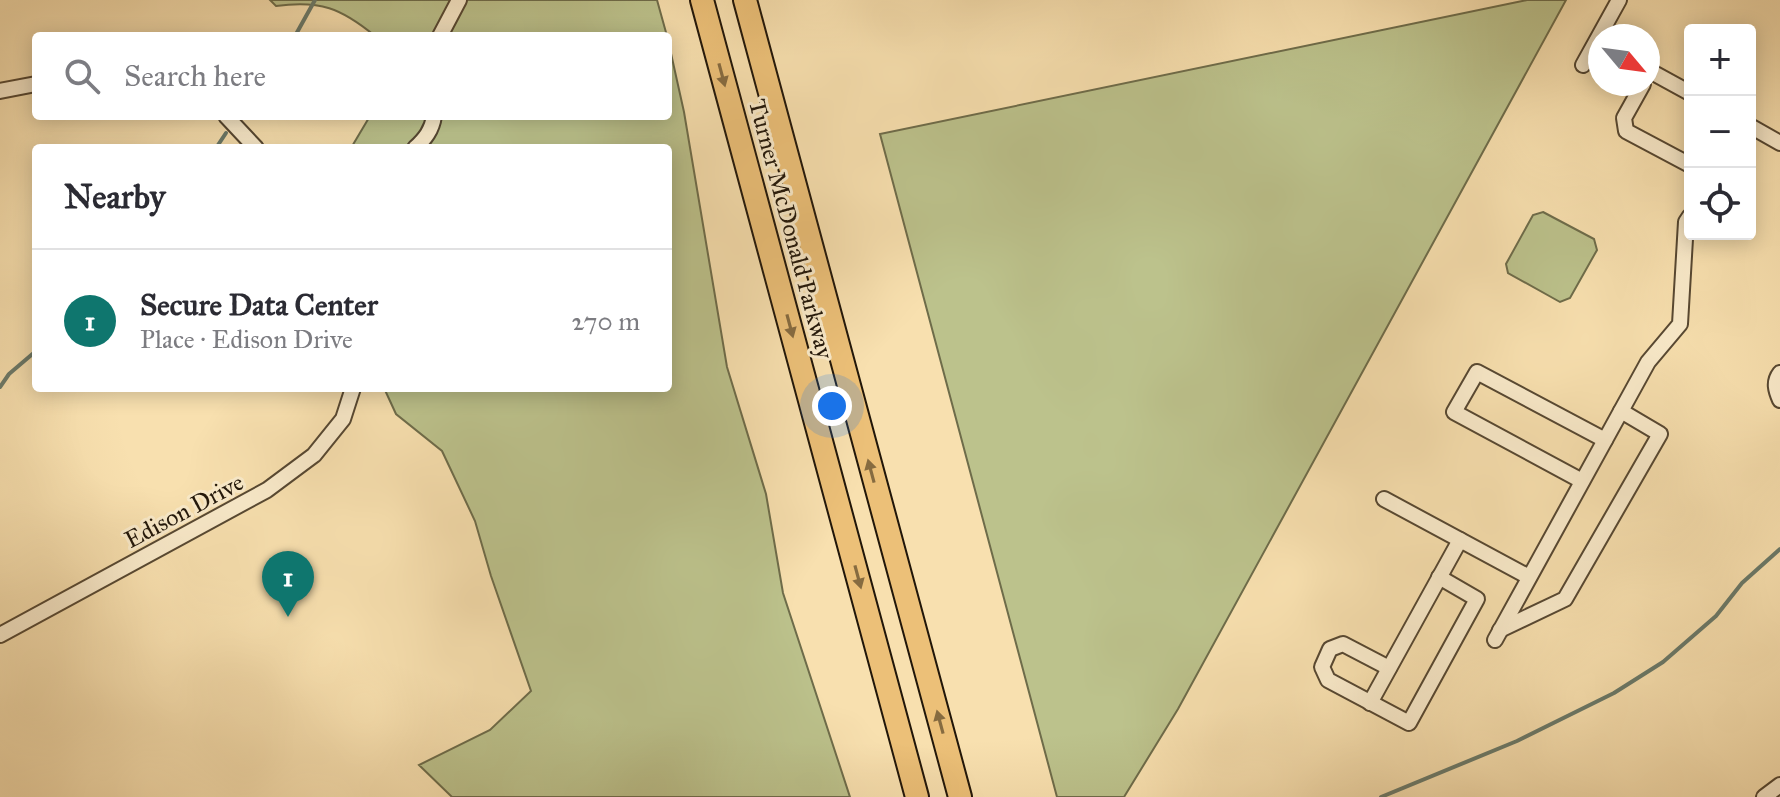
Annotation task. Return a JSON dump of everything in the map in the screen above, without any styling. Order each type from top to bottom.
[{"type":"highway","name":"Turner McDonald Parkway","points":[[702,0],[917,797]]},
{"type":"highway","name":"Turner McDonald Parkway","points":[[745,0],[960,797]]},
{"type":"street","points":[[442,32],[459,0]]},
{"type":"street","points":[[1607,24],[1619,0]]},
{"type":"street","points":[[1583,65],[1588,57]]},
{"type":"street","points":[[1660,80],[1684,90]]},
{"type":"street","points":[[0,91],[32,85]]},
{"type":"street","points":[[1636,96],[1624,118],[1626,131],[1684,162]]},
{"type":"street","points":[[230,120],[252,144]]},
{"type":"street","points":[[420,144],[434,120]]},
{"type":"street","points":[[1756,129],[1780,143]]},
{"type":"street","points":[[1621,411],[1660,434],[1565,599],[1497,635],[1648,362],[1680,324],[1685,240]]},
{"type":"street","points":[[1582,481],[1454,412],[1477,372],[1605,440]]},
{"type":"street","points":[[1780,373],[1776,378],[1776,389],[1780,400]]},
{"type":"street","name":"Edison Drive","points":[[0,635],[267,490],[314,455],[343,419],[352,392]]},
{"type":"street","points":[[1384,499],[1529,577]]},
{"type":"street","points":[[1370,703],[1460,540]]},
{"type":"street","points":[[1389,668],[1343,644],[1330,649],[1322,667],[1328,680],[1409,723],[1477,599],[1439,577]]},
{"type":"street","points":[[1764,797],[1780,785]]},
{"type":"green space","points":[[270,0],[657,0],[666,32],[369,32],[329,8],[305,4],[276,6]]},
{"type":"green space","points":[[1527,0],[1566,0],[1178,709],[1124,797],[1057,797],[880,134]]},
{"type":"green space","points":[[672,58],[727,367],[766,494],[783,593],[850,797],[452,797],[419,765],[490,730],[531,691],[475,521],[442,451],[396,414],[386,392],[672,392],[672,144],[353,144],[368,120],[672,120]]},
{"type":"green space","points":[[1543,212],[1594,239],[1597,250],[1570,298],[1560,302],[1508,273],[1506,264],[1533,215]]},
{"type":"waterway","points":[[297,32],[315,0]]},
{"type":"waterway","points":[[219,144],[226,133]]},
{"type":"waterway","points":[[0,387],[9,374],[32,354]]},
{"type":"waterway","points":[[1381,797],[1517,741],[1614,693],[1663,662],[1716,616],[1742,583],[1780,549]]},
{"type":"place","name":"Secure Data Center","points":[[288,617]]}]
